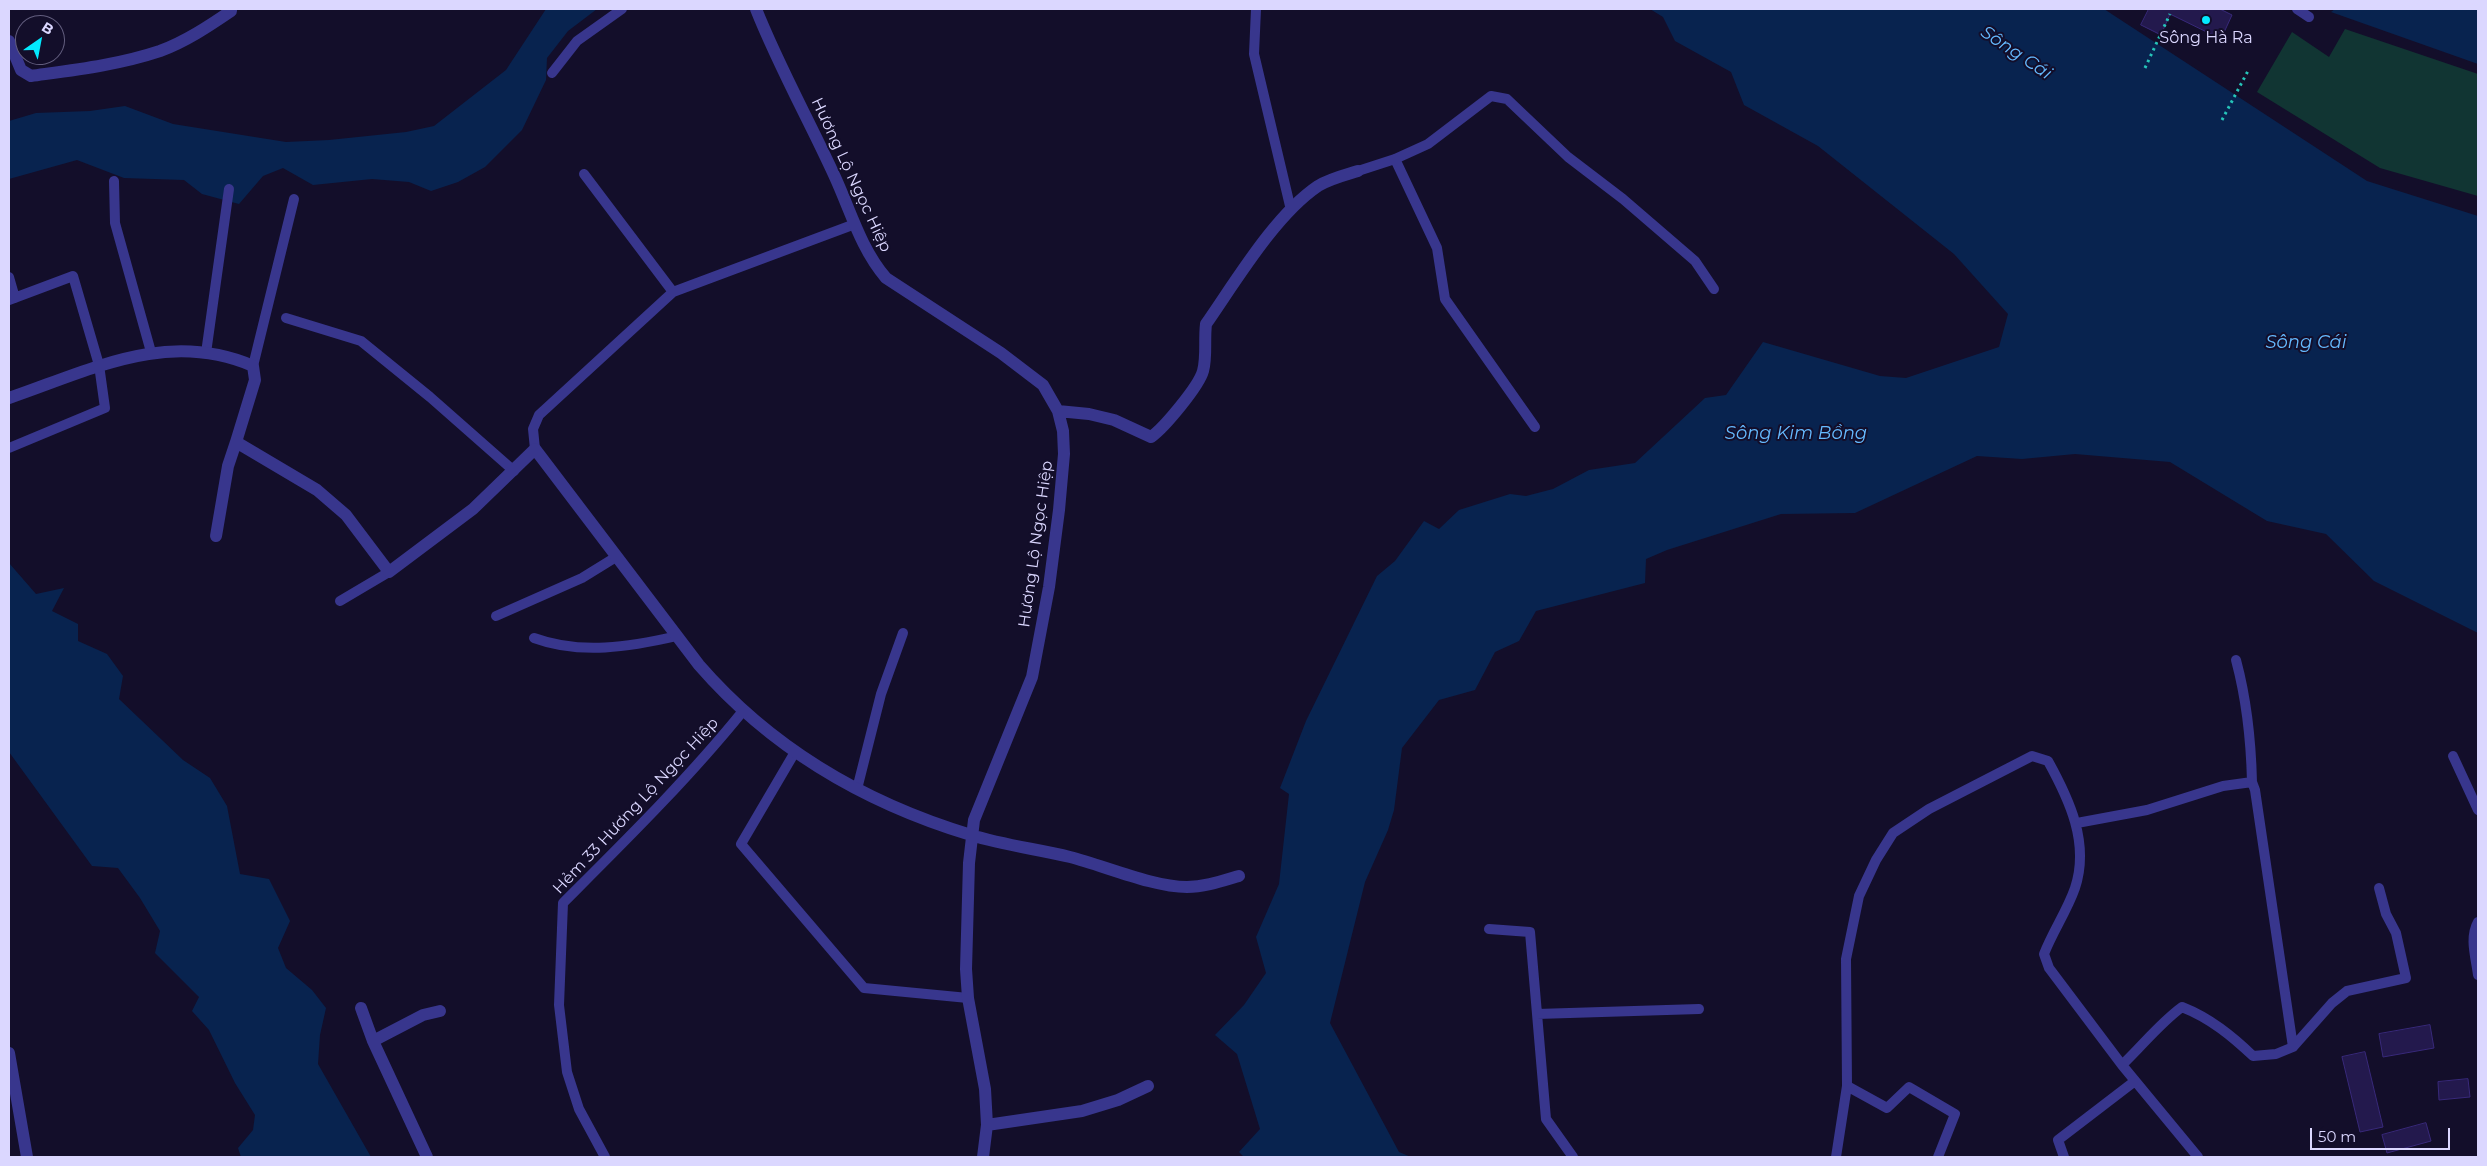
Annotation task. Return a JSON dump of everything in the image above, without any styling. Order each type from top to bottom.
[{"type":"street","name":"Hương Lộ Ngọc Hiệp","points":[[756,9],[772,50],[817,138],[872,261],[886,278],[1023,368],[1043,385],[1058,411],[1063,431],[1064,454],[1060,501],[1049,588],[1032,677],[974,820],[966,919],[968,998],[985,1089],[987,1125],[984,1157]]},
{"type":"street","points":[[9,41],[21,70],[30,76],[101,65],[162,50],[203,30],[232,10]]},
{"type":"street","points":[[1058,411],[1089,414],[1114,420],[1151,437],[1162,429],[1203,372],[1203,342],[1206,324],[1240,275],[1292,210],[1319,185],[1358,170]]},
{"type":"street","points":[[9,398],[99,365],[150,352],[176,350],[206,353],[232,357],[254,366],[255,380],[228,466],[216,536]]},
{"type":"street","points":[[236,442],[285,469],[317,490],[346,515],[389,572],[473,509],[535,449],[616,557],[720,689],[778,741],[833,778],[973,836],[1061,855],[1158,883],[1187,887],[1215,883],[1239,876]]},
{"type":"street","points":[[361,1008],[372,1041],[427,1157]]},
{"type":"street","points":[[372,1041],[423,1015],[440,1012]]},
{"type":"street","points":[[9,1053],[27,1157]]},
{"type":"street","points":[[987,1125],[1082,1111],[1118,1100],[1148,1086]]},
{"type":"lane","points":[[552,73],[577,41],[622,9]]},
{"type":"lane","points":[[1256,9],[1254,54],[1292,210]]},
{"type":"lane","points":[[2297,9],[2309,17]]},
{"type":"lane","points":[[1358,170],[1395,159],[1428,144],[1491,96],[1507,99],[1568,157],[1623,199],[1695,261],[1714,289]]},
{"type":"lane","points":[[1395,159],[1437,248],[1445,299],[1535,427]]},
{"type":"lane","points":[[584,174],[673,292]]},
{"type":"lane","points":[[114,181],[115,223],[150,352]]},
{"type":"lane","points":[[206,353],[229,189]]},
{"type":"lane","points":[[254,366],[294,199]]},
{"type":"lane","points":[[535,449],[533,429],[539,415],[673,292],[855,224]]},
{"type":"lane","points":[[9,277],[12,299],[73,276],[99,365],[105,408],[9,448]]},
{"type":"lane","points":[[286,318],[361,341],[430,397],[514,471]]},
{"type":"lane","points":[[496,616],[582,578],[616,557]]},
{"type":"lane","points":[[340,601],[389,572]]},
{"type":"lane","points":[[857,789],[881,694],[903,634]]},
{"type":"lane","points":[[534,638],[567,647],[587,649],[677,636]]},
{"type":"lane","points":[[2236,660],[2246,696],[2250,728],[2252,782],[2293,1047]]},
{"type":"lane","name":"Hẻm 33 Hương Lộ Ngọc Hiệp","points":[[605,1157],[579,1109],[566,1072],[559,1005],[563,903],[638,828],[717,743],[743,711]]},
{"type":"lane","points":[[795,752],[741,844],[864,988],[968,998]]},
{"type":"lane","points":[[1836,1157],[1847,1086],[1846,959],[1859,896],[1876,860],[1893,833],[1929,809],[2032,756],[2048,761],[2063,788],[2077,823],[2080,868],[2075,888],[2051,935],[2044,954],[2049,968],[2122,1065],[2198,1157]]},
{"type":"lane","points":[[2453,756],[2478,810]]},
{"type":"lane","points":[[2077,823],[2147,810],[2223,786],[2252,782]]},
{"type":"lane","points":[[2122,1065],[2145,1044],[2166,1019],[2182,1007],[2197,1013],[2230,1034],[2253,1056],[2276,1054],[2293,1047],[2332,1003],[2347,991],[2406,978],[2396,933],[2386,914],[2379,888]]},
{"type":"lane","points":[[2478,922],[2475,928],[2474,942],[2478,975]]},
{"type":"lane","points":[[1489,929],[1530,932],[1546,1119],[1573,1157]]},
{"type":"lane","points":[[1537,1014],[1699,1009]]},
{"type":"lane","points":[[2064,1157],[2058,1140],[2135,1081]]},
{"type":"lane","points":[[1847,1086],[1887,1108],[1909,1088],[1955,1114],[1938,1157]]},
{"type":"path","points":[[2145,68],[2170,14]]},
{"type":"path","points":[[2222,120],[2249,69]]},
{"type":"green space","points":[[2345,29],[2478,74],[2478,196],[2380,168],[2257,92],[2292,32],[2329,57]]},
{"type":"water","points":[[546,9],[597,9],[568,31],[547,58],[546,80],[522,130],[485,167],[458,182],[431,191],[409,182],[372,179],[313,185],[283,168],[263,176],[239,204],[202,194],[184,180],[124,178],[77,160],[9,179],[9,121],[36,113],[90,111],[125,106],[173,124],[286,142],[329,140],[406,132],[434,126],[506,70]]},
{"type":"water","name":"Sông Cái","points":[[1650,9],[2104,9],[2367,181],[2478,216],[2478,633],[2374,581],[2326,534],[2267,521],[2170,462],[2075,454],[2022,459],[1977,456],[1855,513],[1781,514],[1667,550],[1646,559],[1645,583],[1536,611],[1519,641],[1495,652],[1475,690],[1439,700],[1402,748],[1394,810],[1388,830],[1365,882],[1330,1023],[1399,1152],[1411,1157],[1244,1157],[1239,1152],[1260,1129],[1237,1054],[1215,1035],[1244,1005],[1266,973],[1256,937],[1279,884],[1289,794],[1280,788],[1306,721],[1377,576],[1395,561],[1424,521],[1439,529],[1459,510],[1510,494],[1526,496],[1553,489],[1589,470],[1635,463],[1705,398],[1726,395],[1763,342],[1880,376],[1906,378],[1999,347],[2008,314],[1954,254],[1818,146],[1744,105],[1731,72],[1675,41],[1663,17]]},
{"type":"water","points":[[2335,9],[2478,9],[2478,64],[2331,12]]},
{"type":"water","points":[[9,563],[36,594],[64,588],[52,611],[78,624],[78,641],[107,654],[123,676],[119,699],[183,760],[210,778],[227,806],[240,874],[269,879],[290,921],[278,948],[286,968],[312,990],[326,1008],[320,1035],[318,1064],[371,1157],[241,1157],[238,1148],[253,1130],[255,1115],[235,1083],[209,1030],[192,1011],[199,997],[155,953],[160,931],[140,898],[118,868],[92,866],[9,752]]},
{"type":"building","name":"Sông Hà Ra","points":[[2149,9],[2220,9],[2232,15],[2221,39],[2170,14],[2161,35],[2141,25]]},
{"type":"building","points":[[2430,1025],[2434,1048],[2383,1057],[2379,1034]]},
{"type":"building","points":[[2365,1052],[2383,1127],[2360,1132],[2342,1057]]},
{"type":"building","points":[[2468,1079],[2470,1097],[2439,1100],[2438,1082]]},
{"type":"building","points":[[2426,1123],[2431,1141],[2387,1153],[2382,1135]]},
{"type":"place","name":"Sông Hà Ra","points":[[2206,20]]},
{"type":"water label","name":"Sông Kim Bồng","points":[[1796,434]]}]
